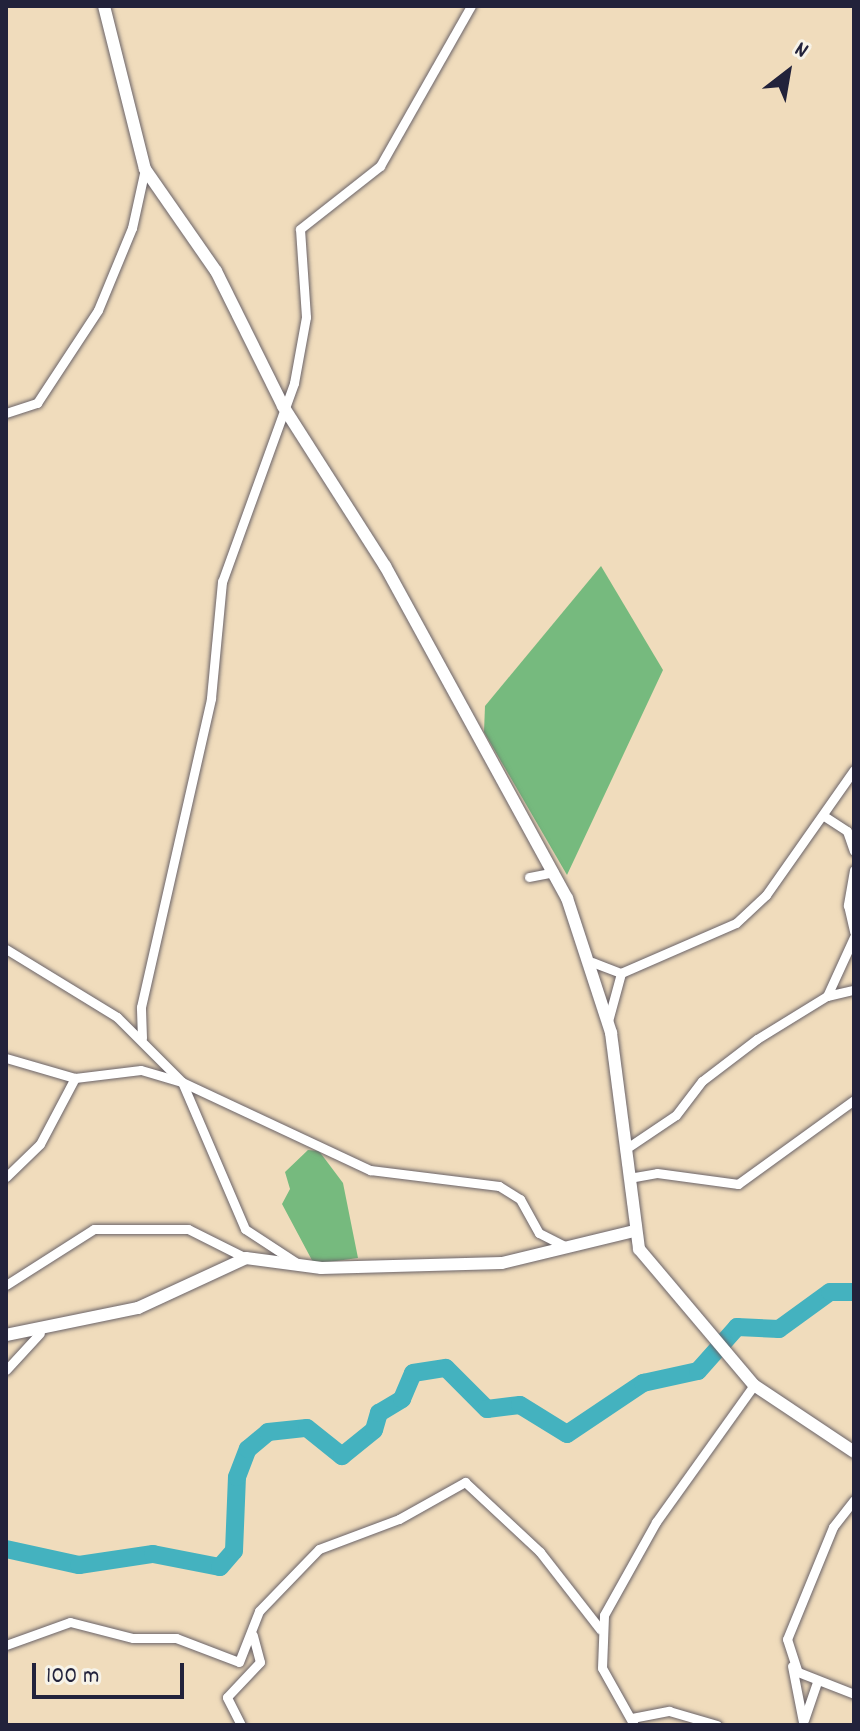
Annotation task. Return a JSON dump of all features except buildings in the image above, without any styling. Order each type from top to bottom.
[{"type":"street","points":[[104,6],[145,169],[216,271],[283,406],[385,566],[554,872],[592,962],[608,1021],[630,1146],[629,1178],[634,1231],[645,1262],[733,1365],[754,1385],[852,1446]]},
{"type":"street","points":[[142,1038],[141,1007],[211,698],[222,582],[283,406],[306,317],[300,229],[380,166],[471,6]]},
{"type":"street","points":[[6,413],[37,403],[98,310],[132,228],[145,169]]},
{"type":"street","points":[[592,962],[621,973],[736,923],[824,816],[854,770]]},
{"type":"street","points":[[824,816],[847,831],[854,851]]},
{"type":"street","points":[[827,996],[854,934],[848,905],[854,870]]},
{"type":"street","points":[[529,877],[554,872]]},
{"type":"street","points":[[6,949],[84,993],[142,1038],[182,1082],[245,1229],[299,1264]]},
{"type":"street","points":[[608,1021],[621,973]]},
{"type":"street","points":[[630,1146],[676,1115],[717,1068],[827,996],[854,990]]},
{"type":"street","points":[[6,1058],[75,1078],[141,1070],[182,1082],[370,1170],[499,1186],[520,1199],[539,1233],[574,1249]]},
{"type":"street","points":[[6,1177],[40,1144],[75,1078]]},
{"type":"street","points":[[629,1178],[657,1173],[738,1184],[854,1100]]},
{"type":"street","points":[[6,1285],[94,1229],[188,1229],[246,1258],[299,1264],[502,1263],[574,1249],[634,1231]]},
{"type":"street","points":[[6,1335],[40,1333],[138,1308],[246,1258]]},
{"type":"street","points":[[6,1370],[40,1333]]},
{"type":"street","points":[[600,1629],[656,1522],[754,1385]]},
{"type":"street","points":[[6,1645],[70,1622],[133,1638],[176,1638],[230,1662],[246,1656],[259,1611],[319,1549],[399,1519],[465,1482],[540,1552],[600,1629],[607,1683],[633,1722],[669,1711],[717,1725]]},
{"type":"street","points":[[803,1723],[788,1632],[833,1527],[854,1500]]},
{"type":"street","points":[[241,1725],[227,1697],[260,1662],[253,1635]]},
{"type":"street","points":[[792,1666],[817,1682],[854,1694]]},
{"type":"street","points":[[803,1723],[817,1682]]},
{"type":"green space","points":[[601,566],[663,670],[567,875],[484,732],[485,706]]},
{"type":"green space","points":[[308,1150],[319,1151],[343,1183],[358,1258],[314,1264],[282,1204],[290,1189],[285,1172]]},
{"type":"waterway","points":[[6,1549],[79,1565],[153,1554],[220,1567],[234,1551],[237,1477],[248,1449],[268,1432],[307,1428],[342,1456],[374,1430],[379,1413],[402,1399],[413,1373],[446,1368],[487,1409],[520,1405],[567,1434],[643,1383],[698,1371],[737,1327],[779,1329],[830,1292],[854,1292]]}]
